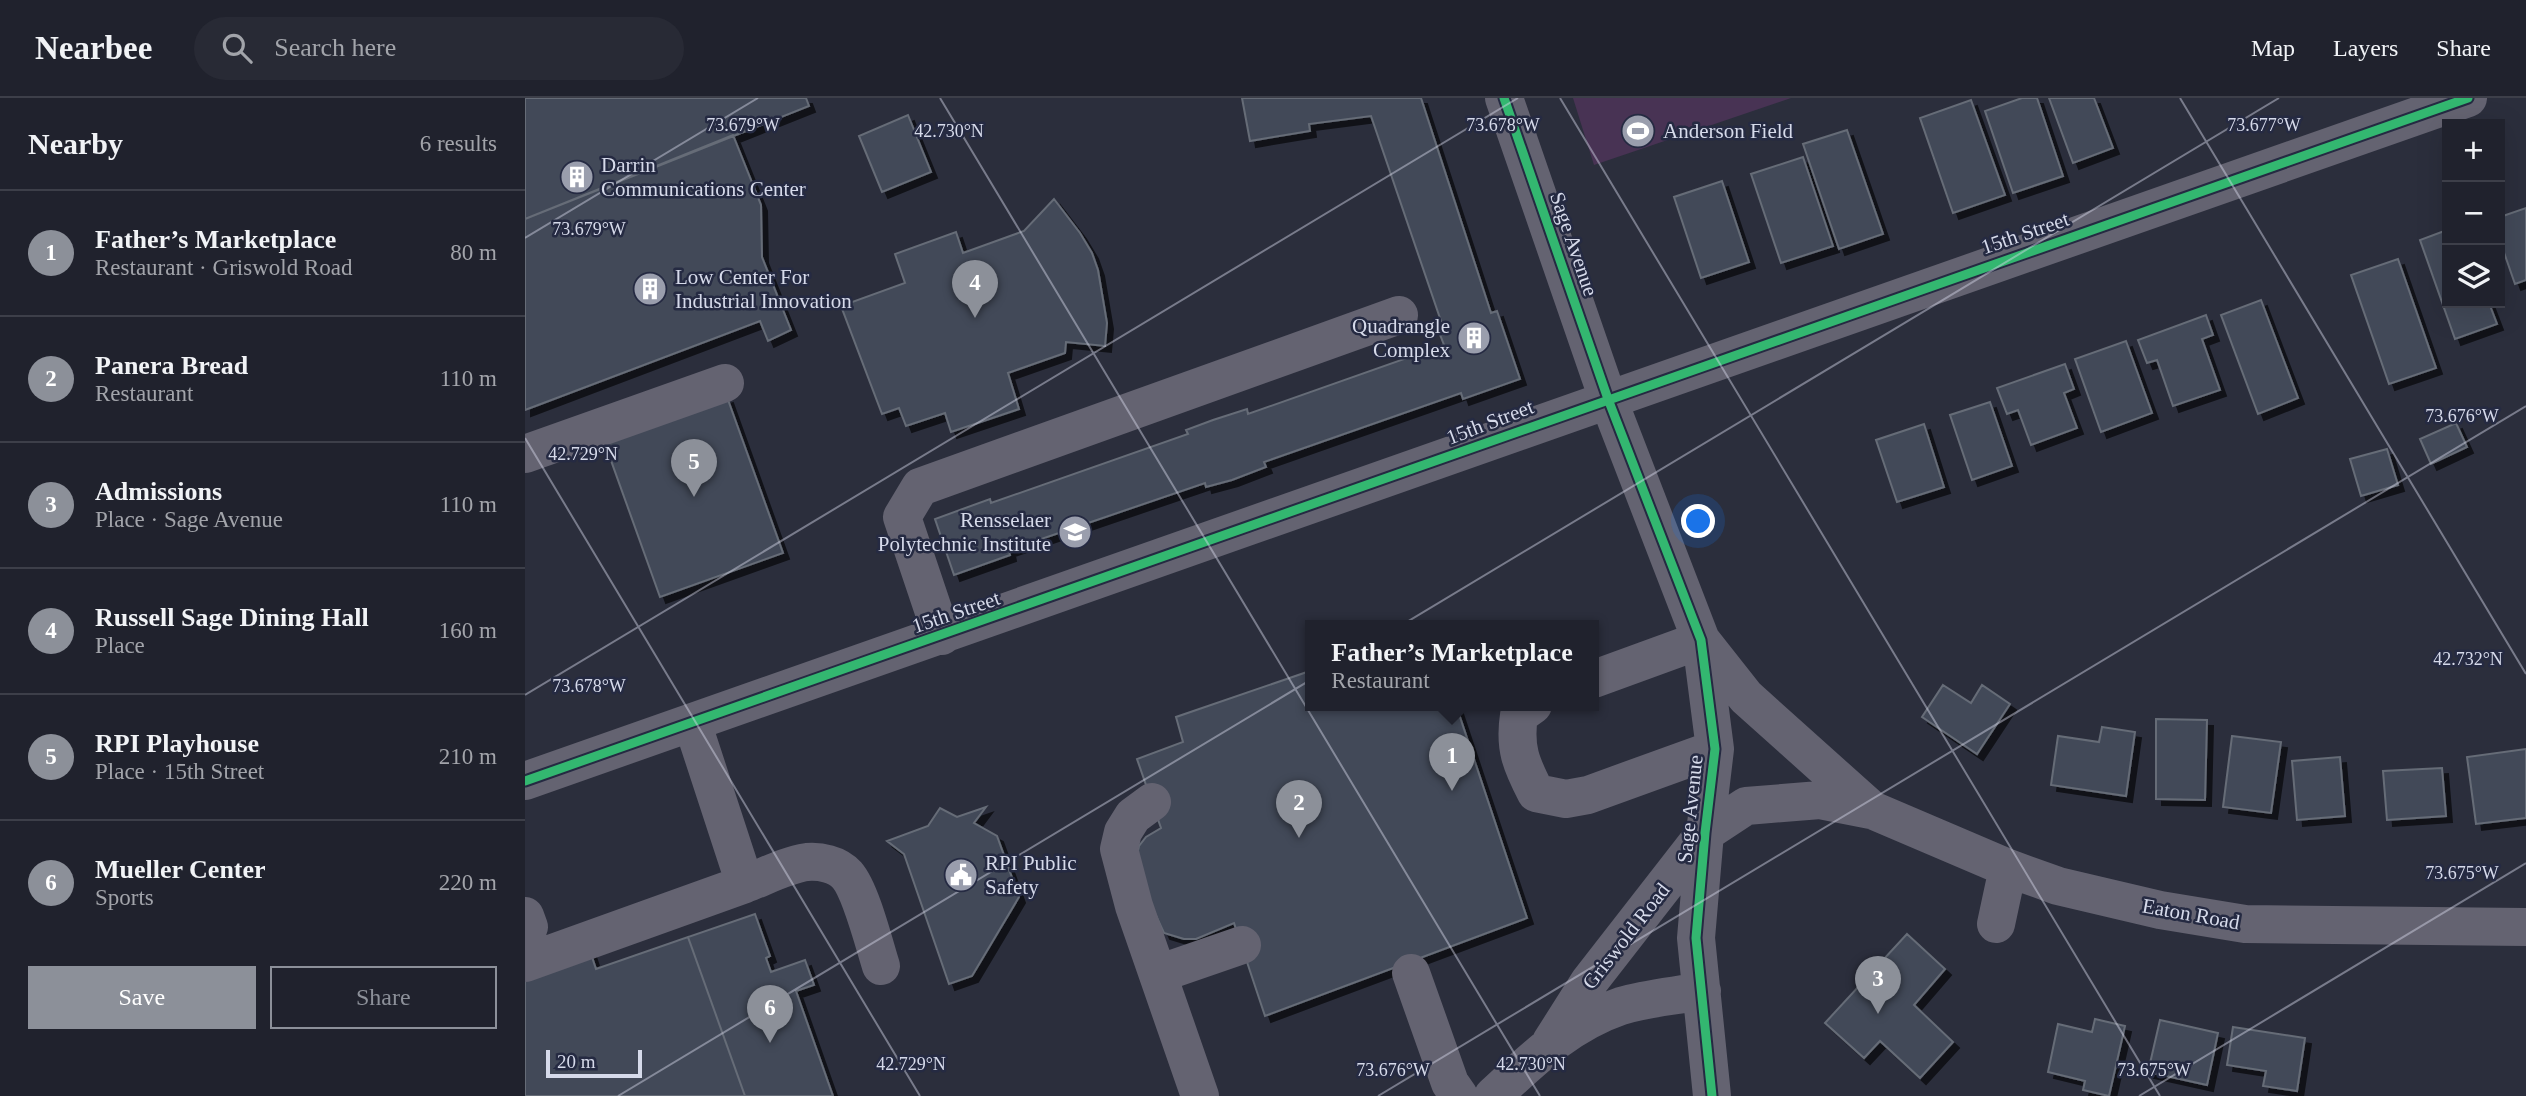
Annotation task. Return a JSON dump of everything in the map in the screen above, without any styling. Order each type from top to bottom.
[{"type":"street","name":"Sage Avenue","points":[[1504,98],[1608,399],[1701,640],[1715,749],[1696,938],[1712,1096]]},
{"type":"street","name":"15th Street","points":[[525,780],[942,636],[2468,98]]},
{"type":"street","points":[[942,636],[902,517],[920,486],[1399,315]]},
{"type":"street","points":[[525,454],[725,383]]},
{"type":"street","points":[[1599,677],[1701,640]]},
{"type":"street","name":"Eaton Road","points":[[1701,640],[1746,697],[1872,810]]},
{"type":"street","points":[[1525,711],[1519,715],[1516,737],[1520,759],[1537,793],[1566,799],[1588,794],[1715,749]]},
{"type":"street","points":[[692,722],[745,884]]},
{"type":"street","name":"Eaton Road","points":[[1705,833],[1747,806],[1820,800],[1872,810],[2008,868],[2058,886],[2160,910],[2245,924],[2526,927]]},
{"type":"street","points":[[1152,802],[1133,816],[1123,832],[1119,849],[1131,894],[1200,1096]]},
{"type":"street","name":"Griswold Road","points":[[1551,1042],[1589,982],[1705,833]]},
{"type":"street","points":[[526,935],[745,884],[804,863],[819,862],[834,866],[846,874],[855,888],[881,966]]},
{"type":"street","points":[[1996,924],[2008,868]]},
{"type":"street","points":[[1158,974],[1242,945]]},
{"type":"street","points":[[1411,974],[1450,1083],[1459,1096]]},
{"type":"street","name":"Griswold Road","points":[[1493,1096],[1551,1042],[1592,1018],[1623,1006],[1702,991]]},
{"type":"shaded area","name":"Anderson Field","points":[[1573,98],[1791,98],[1594,165]]},
{"type":"building","name":"Darrin Communications Center","points":[[525,98],[806,98],[809,106],[525,219]]},
{"type":"building","name":"Quadrangle Complex","points":[[1242,98],[1421,98],[1491,313],[1497,311],[1520,379],[1463,399],[1461,393],[1264,462],[1266,467],[1232,480],[1206,487],[1205,483],[1009,550],[1010,555],[954,575],[935,519],[990,499],[991,503],[1188,434],[1186,430],[1213,420],[1247,409],[1248,414],[1444,345],[1439,332],[1444,330],[1371,116],[1309,124],[1310,131],[1250,141]]},
{"type":"building","points":[[2022,98],[2037,98],[2063,176],[2013,193],[1985,111]]},
{"type":"building","points":[[2049,98],[2094,98],[2113,148],[2073,163]]},
{"type":"building","points":[[1971,100],[2005,195],[1953,213],[1920,118]]},
{"type":"building","points":[[908,115],[931,172],[882,192],[859,136]]},
{"type":"building","points":[[1847,130],[1883,234],[1839,249],[1803,144]]},
{"type":"building","name":"Low Center For Industrial Innovation","points":[[733,135],[761,205],[762,257],[791,330],[768,341],[760,321],[525,410],[525,219]]},
{"type":"building","points":[[1803,157],[1833,246],[1781,263],[1751,174]]},
{"type":"building","points":[[1722,181],[1749,262],[1701,278],[1674,197]]},
{"type":"building","points":[[1054,199],[1080,233],[1098,270],[1107,323],[1105,346],[1066,342],[1065,353],[1008,373],[1019,409],[951,432],[945,413],[906,426],[899,408],[882,414],[841,306],[905,283],[895,254],[956,232],[963,253],[1024,231]]},
{"type":"building","points":[[2526,208],[2526,280],[2515,284],[2505,255],[2505,215]]},
{"type":"building","points":[[2442,232],[2442,302],[2420,240]]},
{"type":"building","points":[[2398,259],[2436,368],[2389,384],[2351,275]]},
{"type":"building","points":[[2261,300],[2298,398],[2258,414],[2221,315]]},
{"type":"building","points":[[2444,308],[2491,308],[2497,324],[2455,339]]},
{"type":"building","points":[[2206,315],[2213,335],[2202,339],[2220,390],[2173,406],[2157,360],[2147,363],[2138,340]]},
{"type":"building","points":[[2126,341],[2152,413],[2101,432],[2075,359]]},
{"type":"building","points":[[2065,364],[2074,389],[2064,393],[2077,428],[2031,445],[2018,410],[2007,414],[1997,388]]},
{"type":"building","points":[[727,397],[783,553],[660,597],[604,441]]},
{"type":"building","points":[[1990,402],[2012,466],[1972,480],[1950,415]]},
{"type":"building","points":[[2456,423],[2467,447],[2431,464],[2420,439]]},
{"type":"building","points":[[1924,424],[1944,487],[1897,502],[1876,440]]},
{"type":"building","points":[[2387,449],[2398,485],[2361,496],[2350,459]]},
{"type":"building","points":[[1305,673],[1305,711],[1458,711],[1527,918],[1265,1016],[1234,923],[1196,939],[1184,939],[1164,933],[1134,868],[1139,846],[1146,837],[1161,828],[1137,759],[1183,742],[1176,717]]},
{"type":"building","points":[[1943,685],[1971,703],[1982,685],[2010,704],[1977,754],[1922,717]]},
{"type":"building","points":[[2156,719],[2207,720],[2205,800],[2156,799]]},
{"type":"building","points":[[2102,727],[2135,732],[2126,796],[2051,785],[2058,736],[2099,742]]},
{"type":"building","points":[[2232,736],[2281,742],[2271,813],[2223,807]]},
{"type":"building","points":[[2526,749],[2526,818],[2476,824],[2467,757]]},
{"type":"building","points":[[2340,757],[2345,816],[2297,820],[2292,761]]},
{"type":"building","points":[[2442,768],[2446,816],[2387,820],[2383,771]]},
{"type":"building","name":"RPI Public Safety","points":[[986,807],[974,823],[997,836],[1019,897],[972,976],[949,984],[904,854],[887,841],[928,826],[940,808],[957,817]]},
{"type":"building","points":[[755,914],[770,956],[766,958],[771,972],[805,960],[814,985],[796,991],[833,1096],[745,1096],[688,937]]},
{"type":"building","points":[[1907,934],[1945,969],[1914,1005],[1953,1042],[1920,1078],[1880,1041],[1864,1058],[1825,1023]]},
{"type":"building","points":[[688,937],[745,1096],[525,1096],[525,970],[589,948],[596,969]]},
{"type":"building","points":[[2095,1019],[2125,1026],[2109,1096],[2083,1090],[2085,1081],[2048,1072],[2058,1024],[2092,1032]]},
{"type":"building","points":[[2160,1020],[2218,1033],[2207,1085],[2148,1072]]},
{"type":"building","points":[[2233,1027],[2305,1038],[2297,1091],[2263,1086],[2266,1071],[2227,1065]]},
{"type":"cycle path","points":[[1504,98],[1608,399],[1701,640],[1715,749],[1696,938],[1712,1096]]},
{"type":"cycle path","points":[[525,781],[2468,98]]},
{"type":"place","name":"Anderson Field","points":[[1638,131]]},
{"type":"place","name":"Darrin Communications Center","points":[[577,177]]},
{"type":"place","name":"Low Center For Industrial Innovation","points":[[650,289]]},
{"type":"place","name":"Russell Sage Dining Hall","points":[[975,318]]},
{"type":"place","name":"Quadrangle Complex","points":[[1474,338]]},
{"type":"place","name":"RPI Playhouse","points":[[694,497]]},
{"type":"place","name":"Rensselaer Polytechnic Institute","points":[[1075,532]]},
{"type":"place","name":"Father’s Marketplace","points":[[1452,791]]},
{"type":"place","name":"Panera Bread","points":[[1299,838]]},
{"type":"place","name":"RPI Public Safety","points":[[961,875]]},
{"type":"place","name":"Admissions","points":[[1878,1014]]},
{"type":"place","name":"Mueller Center","points":[[770,1043]]}]
